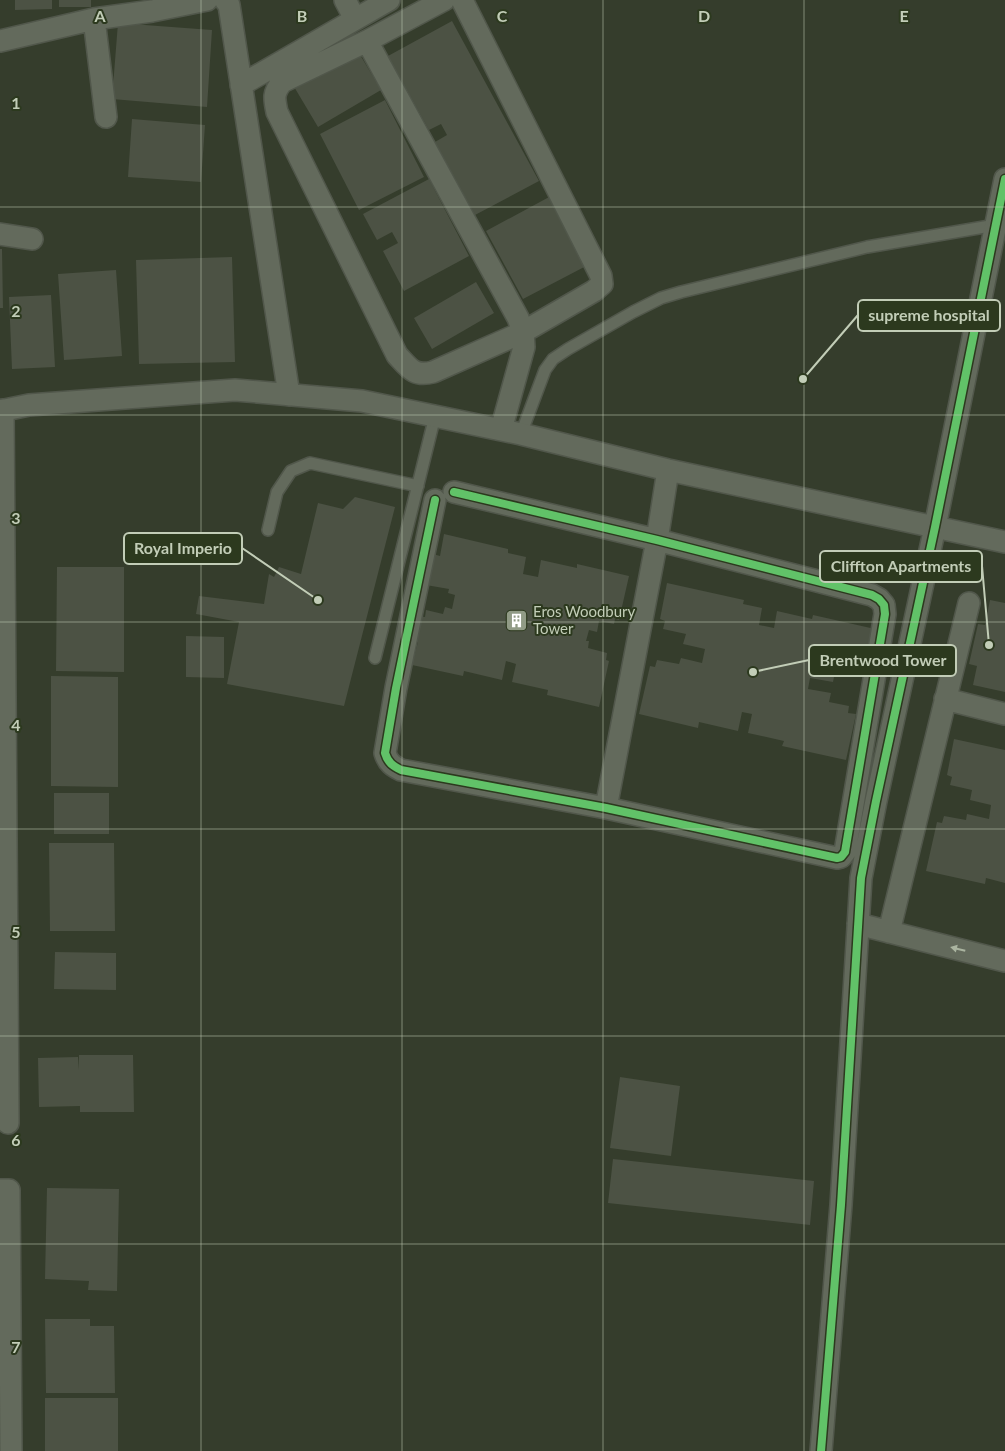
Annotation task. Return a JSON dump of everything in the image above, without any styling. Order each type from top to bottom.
[{"type":"street","points":[[0,41],[94,19],[152,11],[183,2],[207,0]]},
{"type":"street","points":[[225,0],[229,6],[289,395]]},
{"type":"street","points":[[345,0],[355,19]]},
{"type":"street","points":[[241,85],[389,0]]},
{"type":"street","points":[[444,0],[367,41],[282,82],[276,89],[274,100],[277,112],[397,355],[410,370],[423,375],[523,332],[594,291],[602,284],[601,276],[462,0]]},
{"type":"street","points":[[94,19],[106,117]]},
{"type":"street","points":[[367,41],[518,318],[523,332],[524,347],[511,432]]},
{"type":"street","points":[[821,1451],[841,1205],[861,878],[935,527],[1005,179]]},
{"type":"street","points":[[0,234],[32,239]]},
{"type":"street","points":[[8,1123],[4,1031],[1,411],[29,405],[235,390],[362,400],[511,432],[668,470],[1005,542]]},
{"type":"street","points":[[606,808],[657,540],[668,470]]},
{"type":"street","points":[[444,496],[657,540],[872,595],[884,605],[845,852],[841,858],[606,808],[402,770],[388,760],[385,754],[396,688],[444,496]]},
{"type":"street","points":[[889,932],[968,603]]},
{"type":"street","points":[[946,699],[1005,714]]},
{"type":"street","points":[[858,924],[1005,961]]},
{"type":"street","points":[[0,1190],[9,1190],[11,1451]]},
{"type":"lane","points":[[511,432],[545,370],[553,360],[568,349],[661,298],[867,247],[996,225]]},
{"type":"lane","points":[[375,658],[435,416]]},
{"type":"lane","points":[[268,530],[277,492],[291,471],[310,463],[418,486]]},
{"type":"building","points":[[15,0],[52,0],[52,9],[15,10]]},
{"type":"building","points":[[59,0],[91,0],[91,7],[59,7]]},
{"type":"building","points":[[452,21],[539,181],[475,215],[435,142],[447,135],[441,124],[429,130],[388,56]]},
{"type":"building","points":[[118,23],[212,30],[207,107],[112,99]]},
{"type":"building","points":[[356,48],[381,90],[318,127],[293,85]]},
{"type":"building","points":[[385,100],[424,177],[359,210],[320,134]]},
{"type":"building","points":[[132,119],[205,125],[201,182],[128,177]]},
{"type":"building","points":[[429,179],[469,256],[404,291],[383,251],[398,243],[392,232],[377,240],[363,214]]},
{"type":"building","points":[[551,196],[588,265],[523,299],[486,231]]},
{"type":"building","points":[[0,249],[2,249],[3,308],[0,308]]},
{"type":"building","points":[[232,257],[235,362],[139,364],[136,260]]},
{"type":"building","points":[[116,270],[122,356],[64,360],[58,274]]},
{"type":"building","points":[[476,282],[494,313],[432,349],[414,318]]},
{"type":"building","points":[[51,295],[55,367],[12,369],[9,297]]},
{"type":"building","points":[[355,497],[395,507],[344,706],[227,684],[239,622],[196,614],[199,596],[264,604],[269,574],[274,577],[279,567],[301,574],[318,503],[343,509]]},
{"type":"building","name":"Eros Woodbury Tower","points":[[444,534],[508,549],[508,553],[526,557],[523,574],[538,577],[541,560],[577,568],[577,564],[629,576],[619,620],[615,619],[614,624],[599,621],[597,632],[589,630],[586,641],[589,641],[588,648],[607,653],[606,660],[609,661],[599,707],[547,695],[548,690],[512,682],[516,664],[506,661],[502,680],[464,671],[463,676],[412,665],[418,642],[414,641],[419,616],[425,617],[426,610],[443,614],[445,607],[452,609],[455,595],[448,593],[449,589],[426,585],[433,554],[440,556]]},
{"type":"building","points":[[57,567],[124,567],[124,672],[56,671]]},
{"type":"building","points":[[667,583],[744,600],[743,604],[762,608],[759,625],[774,628],[777,611],[812,619],[813,615],[875,629],[865,673],[857,671],[856,677],[835,672],[833,682],[810,678],[808,689],[831,693],[829,702],[849,706],[848,713],[856,714],[846,760],[782,746],[784,741],[748,733],[752,714],[742,712],[738,731],[699,722],[698,728],[639,714],[650,666],[655,667],[657,660],[679,664],[681,658],[702,663],[705,649],[683,644],[686,634],[663,629],[665,621],[660,619]]},
{"type":"building","points":[[990,600],[1005,603],[1005,692],[973,685],[977,666],[969,664],[978,624],[985,625]]},
{"type":"building","points":[[186,636],[224,637],[224,678],[186,677]]},
{"type":"building","points":[[51,676],[118,677],[118,787],[51,786]]},
{"type":"building","points":[[954,739],[1005,750],[1005,883],[986,878],[985,884],[926,871],[937,822],[942,823],[944,816],[966,820],[967,814],[989,819],[991,805],[970,800],[972,790],[950,785],[952,777],[947,775]]},
{"type":"building","points":[[54,793],[109,793],[109,834],[54,834]]},
{"type":"building","points":[[49,843],[114,843],[115,931],[50,931]]},
{"type":"building","points":[[55,952],[116,953],[116,990],[54,989]]},
{"type":"building","points":[[79,1055],[133,1055],[134,1112],[80,1112],[80,1106],[39,1107],[38,1058],[78,1057],[79,1070]]},
{"type":"building","points":[[620,1077],[680,1086],[671,1156],[610,1148]]},
{"type":"building","points":[[613,1159],[814,1181],[810,1225],[608,1203]]},
{"type":"building","points":[[47,1188],[119,1189],[117,1291],[88,1290],[89,1281],[45,1279]]},
{"type":"building","points":[[45,1319],[90,1319],[90,1326],[114,1326],[115,1393],[46,1393]]},
{"type":"building","points":[[45,1398],[118,1398],[118,1451],[45,1451]]},
{"type":"cycle path","points":[[821,1451],[841,1205],[861,878],[935,527],[1005,179]]},
{"type":"cycle path","points":[[435,500],[396,688],[385,753],[391,764],[401,770],[606,808],[837,858],[841,857],[845,852],[885,614],[884,605],[879,599],[872,595],[657,540],[454,492]]},
{"type":"place","name":"supreme hospital","points":[[803,379]]},
{"type":"place","name":"Royal Imperio","points":[[318,600]]},
{"type":"place","name":"Eros Woodbury Tower","points":[[517,620]]},
{"type":"place","name":"Cliffton Apartments","points":[[989,645]]},
{"type":"place","name":"Brentwood Tower","points":[[753,672]]}]
